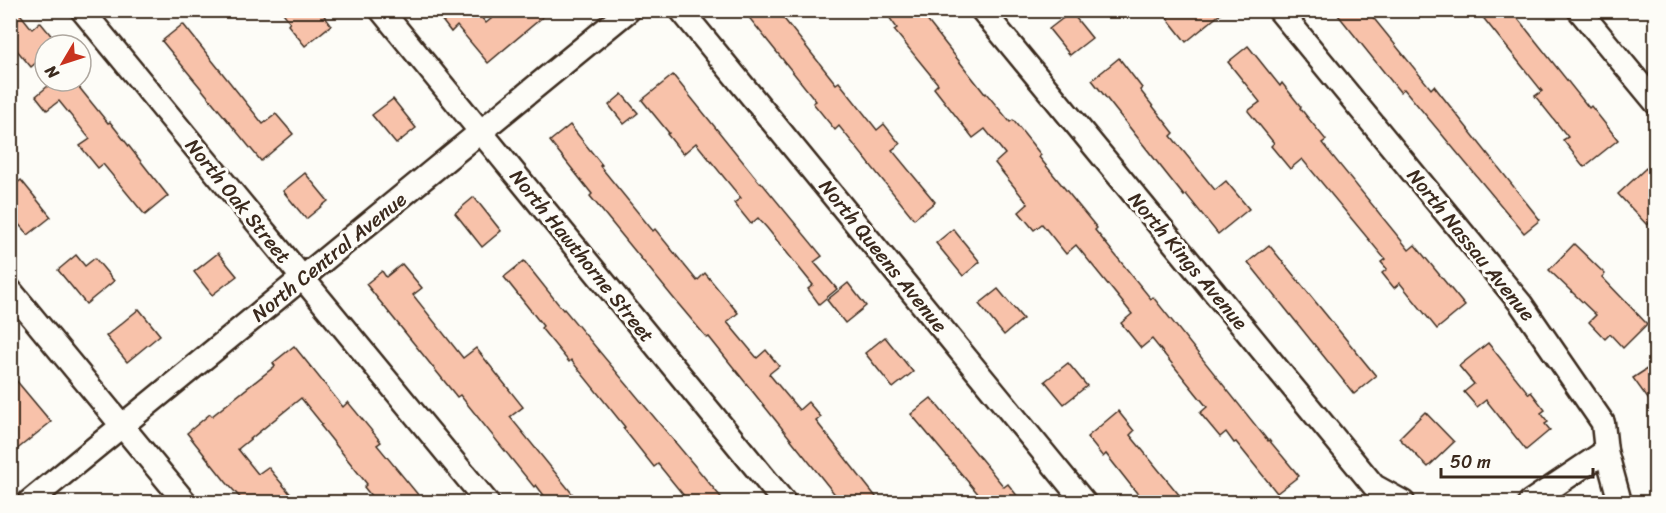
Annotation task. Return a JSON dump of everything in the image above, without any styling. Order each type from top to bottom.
[{"type":"street","name":"North Oak Street","points":[[82,10],[487,502]]},
{"type":"street","name":"North Hawthorne Street","points":[[381,10],[784,502]]},
{"type":"street","name":"North Central Avenue","points":[[29,502],[629,10]]},
{"type":"street","name":"North Queens Avenue","points":[[681,10],[1084,502]]},
{"type":"street","name":"North Kings Avenue","points":[[982,10],[1374,486],[1403,502]]},
{"type":"street","name":"North Nassau Avenue","points":[[1279,10],[1521,304],[1602,423],[1606,451],[1620,502]]},
{"type":"street","points":[[1579,10],[1656,104]]},
{"type":"street","points":[[10,290],[186,502]]},
{"type":"street","points":[[1530,502],[1606,451]]},
{"type":"building","points":[[10,10],[17,10],[32,29],[40,22],[49,33],[33,33],[33,65],[31,67],[10,42]]},
{"type":"building","points":[[281,10],[320,10],[331,25],[305,46],[288,25],[290,22]]},
{"type":"building","points":[[434,10],[477,10],[486,23],[502,10],[551,10],[488,63],[457,26],[451,32]]},
{"type":"building","points":[[743,10],[777,10],[836,84],[839,82],[877,130],[884,124],[900,144],[892,150],[935,202],[914,219],[839,126],[835,130],[813,103],[816,101]]},
{"type":"building","points":[[884,10],[919,10],[985,94],[1010,122],[1013,120],[1041,155],[1039,157],[1097,228],[1095,230],[1151,299],[1153,297],[1268,441],[1299,476],[1277,493],[1236,442],[1234,443],[1226,432],[1220,437],[1200,413],[1207,407],[1152,339],[1141,348],[1121,323],[1132,314],[1076,245],[1066,254],[1042,224],[1034,230],[1019,212],[1028,204],[995,163],[1005,154],[985,129],[973,138],[934,88],[938,84],[894,30],[897,28]]},
{"type":"building","points":[[1176,10],[1225,10],[1186,42],[1167,18]]},
{"type":"building","points":[[1334,10],[1367,10],[1431,89],[1434,86],[1540,220],[1524,233],[1404,89],[1400,92]]},
{"type":"building","points":[[1477,10],[1511,10],[1589,108],[1591,106],[1618,140],[1584,167],[1563,140],[1568,137],[1535,96],[1542,91]]},
{"type":"building","points":[[1071,12],[1092,38],[1070,55],[1049,29]]},
{"type":"building","points":[[183,24],[263,124],[276,114],[293,134],[261,161],[162,41]]},
{"type":"building","points":[[1248,46],[1280,86],[1282,83],[1301,107],[1326,140],[1322,143],[1409,250],[1415,245],[1465,306],[1437,329],[1400,283],[1394,288],[1382,273],[1387,269],[1381,262],[1385,259],[1302,159],[1290,169],[1271,146],[1274,143],[1248,111],[1260,102],[1228,62]]},
{"type":"building","points":[[1119,58],[1142,88],[1140,90],[1174,133],[1171,136],[1215,190],[1226,181],[1249,209],[1218,234],[1186,194],[1184,196],[1092,80]]},
{"type":"building","points":[[673,75],[822,256],[814,262],[837,289],[819,304],[808,289],[813,285],[758,218],[751,224],[734,203],[741,198],[696,143],[683,154],[642,100]]},
{"type":"building","points":[[40,93],[84,93],[108,123],[110,122],[168,196],[145,215],[103,164],[98,168],[80,146],[90,139],[59,101],[47,110],[36,96]]},
{"type":"building","points":[[622,94],[638,113],[624,124],[609,105]]},
{"type":"building","points":[[393,99],[416,128],[396,144],[372,115]]},
{"type":"building","points":[[570,125],[602,165],[600,166],[697,281],[705,273],[738,313],[727,322],[757,358],[766,350],[779,366],[769,374],[799,410],[808,402],[821,417],[816,421],[880,502],[841,502],[709,337],[707,338],[590,196],[592,194],[550,141]]},
{"type":"building","points":[[1646,168],[1656,179],[1656,217],[1647,225],[1618,194]]},
{"type":"building","points":[[305,173],[328,201],[306,219],[283,191]]},
{"type":"building","points":[[21,180],[51,217],[28,235],[10,214],[10,189]]},
{"type":"building","points":[[474,197],[501,231],[482,247],[455,213]]},
{"type":"building","points":[[953,229],[980,262],[963,276],[936,243]]},
{"type":"building","points":[[1574,244],[1605,274],[1602,277],[1647,324],[1623,348],[1610,334],[1605,339],[1589,322],[1596,315],[1549,270]]},
{"type":"building","points":[[1269,245],[1376,376],[1354,394],[1248,262]]},
{"type":"building","points":[[218,253],[237,276],[212,295],[194,272]]},
{"type":"building","points":[[76,255],[85,266],[95,258],[114,281],[86,304],[58,270]]},
{"type":"building","points":[[524,261],[725,502],[689,502],[658,464],[654,467],[571,360],[569,362],[541,328],[543,326],[504,277]]},
{"type":"building","points":[[402,264],[422,288],[413,295],[463,358],[476,348],[523,407],[510,417],[579,502],[549,502],[536,485],[534,487],[460,395],[457,397],[366,284],[382,271],[386,277]]},
{"type":"building","points":[[848,283],[866,306],[845,323],[827,300]]},
{"type":"building","points":[[998,289],[1023,319],[1004,335],[979,304]]},
{"type":"building","points":[[139,309],[160,335],[127,362],[106,336]]},
{"type":"building","points":[[885,337],[913,372],[893,388],[865,353]]},
{"type":"building","points":[[1488,343],[1529,394],[1531,392],[1545,410],[1541,413],[1548,422],[1545,424],[1550,430],[1526,450],[1486,400],[1477,407],[1464,392],[1474,384],[1459,366]]},
{"type":"building","points":[[294,346],[343,407],[348,402],[381,442],[377,445],[424,502],[376,502],[364,487],[367,484],[301,398],[238,449],[258,474],[268,467],[297,502],[244,502],[226,482],[187,433],[275,366],[273,363]]},
{"type":"building","points":[[1068,363],[1087,386],[1064,404],[1045,381]]},
{"type":"building","points":[[1656,363],[1656,410],[1633,378]]},
{"type":"building","points":[[10,373],[51,422],[10,455]]},
{"type":"building","points":[[931,398],[1004,487],[1008,484],[1022,502],[985,502],[911,414]]},
{"type":"building","points":[[1118,411],[1134,431],[1130,435],[1185,502],[1144,502],[1106,454],[1103,457],[1087,437]]},
{"type":"building","points":[[1425,412],[1454,442],[1428,467],[1399,438]]}]
